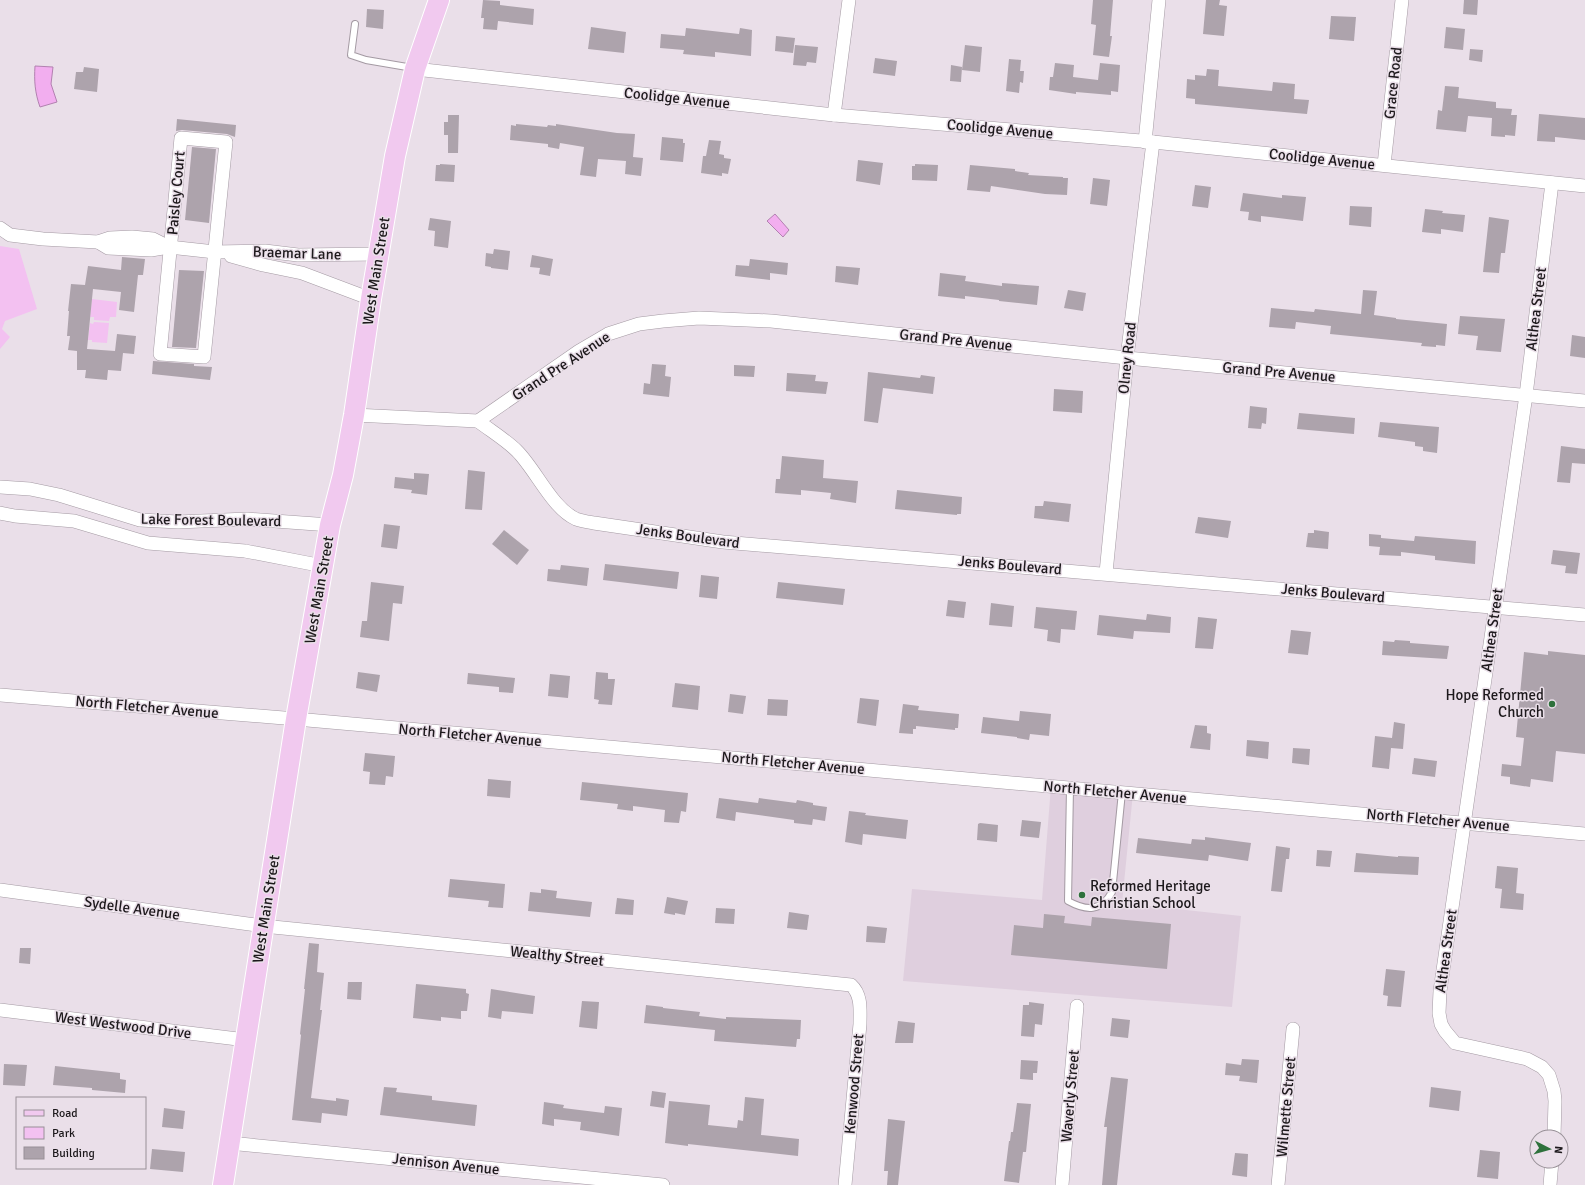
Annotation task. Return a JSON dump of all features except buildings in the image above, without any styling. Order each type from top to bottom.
[{"type":"main road","name":"West Main Street","points":[[223,1185],[296,719],[330,525],[343,475],[354,415],[378,254],[395,156],[415,69],[440,0]]},
{"type":"street","points":[[834,115],[849,0]]},
{"type":"street","name":"Olney Road","points":[[1106,573],[1149,142],[1159,0]]},
{"type":"street","name":"Grace Road","points":[[1384,165],[1402,0]]},
{"type":"street","name":"Coolidge Avenue","points":[[415,69],[834,115],[1149,142],[1585,186]]},
{"type":"street","name":"Paisley Court","points":[[181,138],[226,142],[204,358],[160,354],[170,247],[181,138]]},
{"type":"street","name":"Althea Street","points":[[1552,183],[1526,395],[1440,991],[1439,1013],[1441,1024],[1445,1032],[1455,1043],[1527,1059],[1542,1067],[1549,1075],[1554,1091],[1554,1129]]},
{"type":"street","name":"Braemar Lane","points":[[3,234],[43,239],[98,242],[110,238],[132,237],[153,239],[170,247],[215,252],[265,251],[298,255],[378,254]]},
{"type":"street","name":"Braemar Lane","points":[[215,252],[263,265],[302,273],[371,299]]},
{"type":"street","name":"Grand Pre Avenue","points":[[478,421],[579,351],[608,334],[639,324],[663,321],[731,319],[771,321],[1127,358],[1585,401]]},
{"type":"street","points":[[354,415],[478,421]]},
{"type":"street","name":"Jenks Boulevard","points":[[478,421],[517,451],[530,466],[553,500],[568,514],[576,519],[594,523],[723,542],[1106,573],[1585,615]]},
{"type":"street","name":"Lake Forest Boulevard","points":[[0,487],[30,489],[59,495],[140,520],[178,522],[247,519],[330,525]]},
{"type":"street","name":"Lake Forest Boulevard","points":[[0,513],[15,516],[74,521],[148,543],[245,551],[323,566]]},
{"type":"street","name":"North Fletcher Avenue","points":[[0,695],[296,719],[1585,834]]},
{"type":"street","name":"Sydelle Avenue","points":[[0,890],[263,926]]},
{"type":"street","name":"Wealthy Street","points":[[263,926],[851,986]]},
{"type":"street","name":"Kenwood Street","points":[[845,1185],[860,1024],[859,998],[856,990],[851,986]]},
{"type":"street","name":"Waverly Street","points":[[1062,1185],[1077,1006]]},
{"type":"street","name":"West Westwood Drive","points":[[0,1010],[246,1040]]},
{"type":"street","name":"Wilmette Street","points":[[1278,1185],[1293,1029]]},
{"type":"street","name":"Jennison Avenue","points":[[229,1143],[663,1185]]},
{"type":"street","points":[[1550,1185],[1551,1169]]},
{"type":"lane","points":[[355,24],[351,55],[366,60],[415,69]]},
{"type":"lane","points":[[1070,788],[1068,902],[1079,907],[1093,908],[1100,906],[1107,900],[1112,892],[1122,792]]},
{"type":"shaded area","points":[[35,66],[53,67],[51,84],[57,102],[40,107],[35,87]]},
{"type":"shaded area","points":[[775,214],[789,230],[783,237],[767,221]]},
{"type":"shaded area","name":"Reformed Heritage Christian School","points":[[1051,786],[1133,793],[1122,903],[1241,916],[1232,1007],[903,981],[912,889],[1042,900]]},
{"type":"green space","points":[[0,246],[19,249],[37,309],[5,321],[2,329],[10,337],[0,349]]},
{"type":"green space","points":[[92,299],[117,302],[116,317],[110,317],[109,321],[94,320],[94,317],[90,317]]},
{"type":"green space","points":[[94,322],[109,323],[107,343],[92,342],[92,340],[88,340],[90,323],[93,324]]},
{"type":"place","name":"Hope Reformed Church","points":[[1552,704]]},
{"type":"place","name":"Reformed Heritage Christian School","points":[[1082,895]]}]
